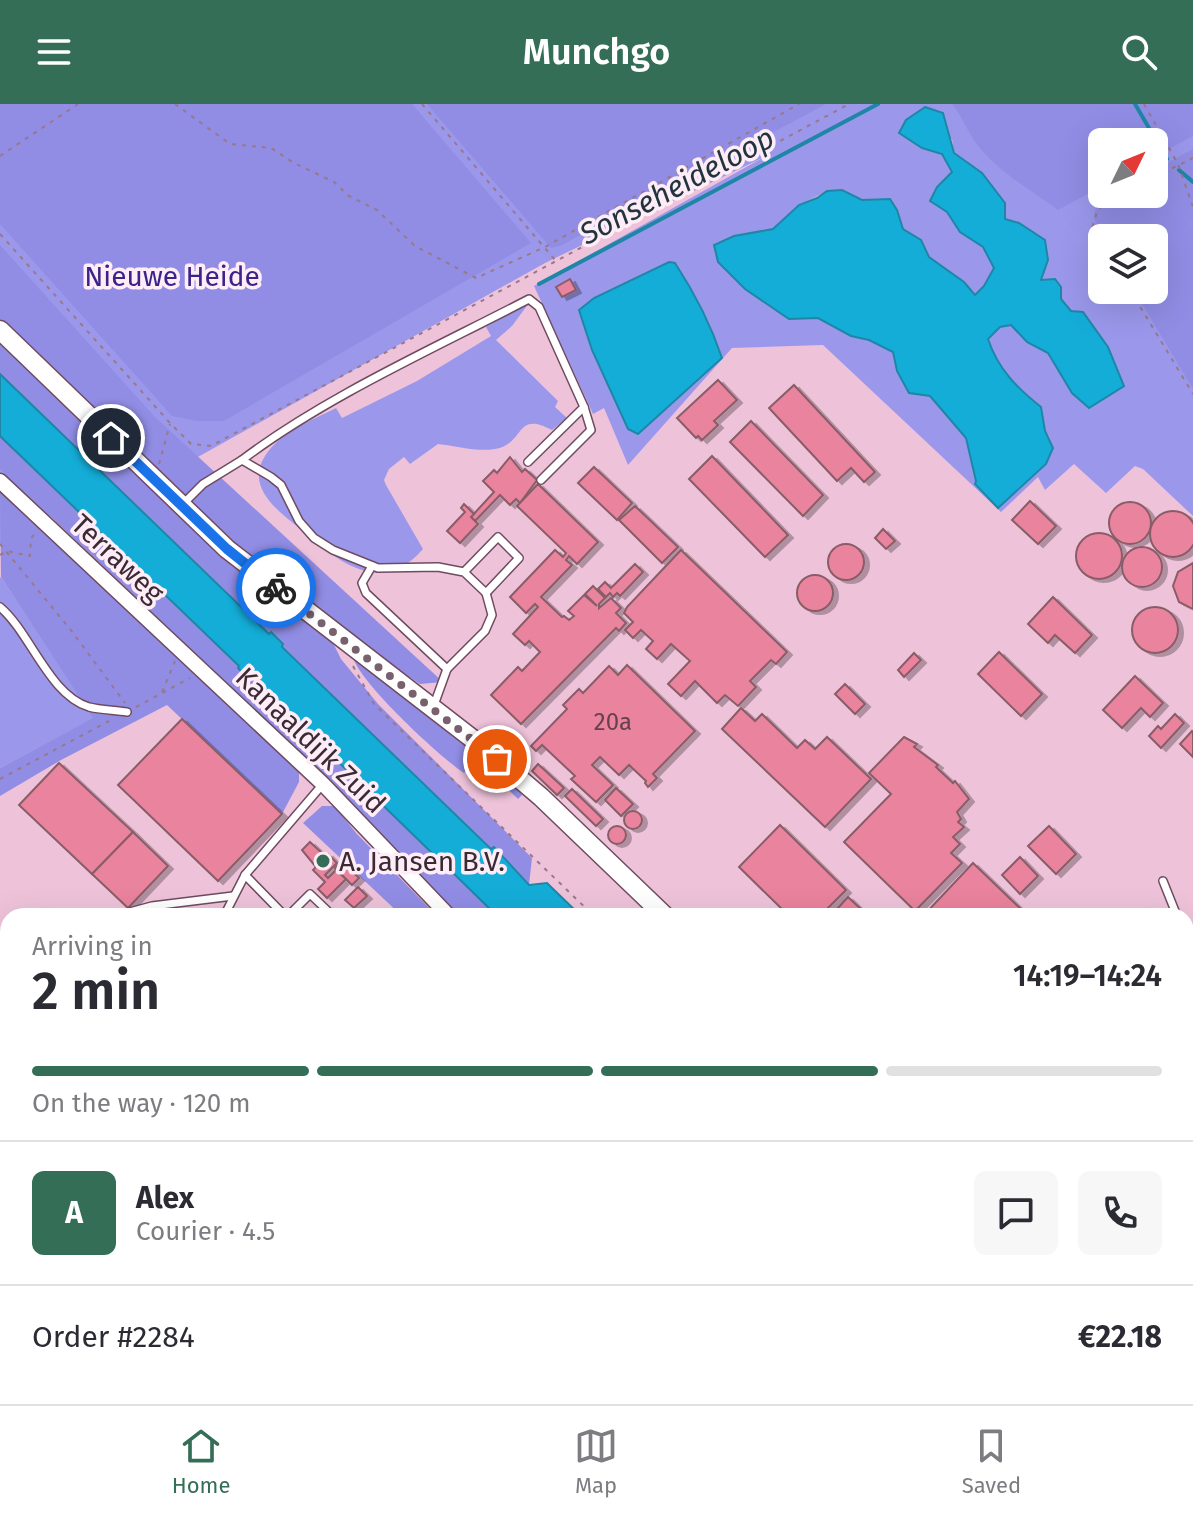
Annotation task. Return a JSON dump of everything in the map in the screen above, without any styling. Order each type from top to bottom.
[{"type":"street","points":[[0,330],[227,549],[541,797],[657,908]]},
{"type":"street","name":"Terraweg","points":[[0,481],[202,672]]},
{"type":"street","name":"Kanaaldijk Zuid","points":[[202,672],[323,784],[441,908]]},
{"type":"lane","points":[[182,506],[203,484],[272,437],[529,299],[539,307],[584,407],[591,430],[541,480]]},
{"type":"lane","points":[[528,462],[584,407]]},
{"type":"lane","points":[[242,460],[281,485],[299,521],[314,538],[333,550],[378,568],[438,567],[464,572],[486,593],[492,615],[485,631],[447,669],[432,708]]},
{"type":"lane","points":[[464,572],[498,537],[519,558],[486,593]]},
{"type":"lane","points":[[372,566],[362,583],[366,593],[447,669]]},
{"type":"lane","points":[[0,607],[9,615],[49,674],[69,694],[86,706],[128,711]]},
{"type":"lane","points":[[228,908],[245,875],[323,784]]},
{"type":"lane","points":[[245,875],[279,908]]},
{"type":"lane","points":[[1163,881],[1174,908]]},
{"type":"lane","points":[[295,908],[310,894],[325,908]]},
{"type":"lane","points":[[145,908],[233,896]]},
{"type":"path","points":[[0,156],[78,104]]},
{"type":"path","points":[[175,104],[230,144],[271,148],[334,182],[349,196],[377,210],[415,246],[476,278],[545,247],[799,104]]},
{"type":"path","points":[[422,104],[555,261]]},
{"type":"path","points":[[0,234],[170,423],[191,444],[211,446],[849,104]]},
{"type":"path","points":[[1144,104],[1178,164],[1193,207]]},
{"type":"path","points":[[1168,169],[1193,158]]},
{"type":"path","points":[[1138,304],[1193,394]]},
{"type":"path","points":[[155,481],[170,423]]},
{"type":"path","points":[[0,555],[7,551],[30,556],[31,538],[44,525]]},
{"type":"path","points":[[0,544],[70,629],[128,711],[202,672]]},
{"type":"path","points":[[161,693],[180,651]]},
{"type":"path","points":[[348,657],[374,704],[586,908]]},
{"type":"path","points":[[0,779],[110,721]]},
{"type":"green space","name":"Nieuwe Heide","points":[[0,104],[1193,104],[1193,516],[1143,469],[1135,466],[1106,493],[1074,464],[1045,490],[1038,477],[1001,512],[823,345],[732,348],[628,465],[604,408],[593,414],[534,286],[764,157],[545,263],[155,481],[56,511],[0,545]],"holes":[[[952,139],[954,153],[982,173],[1004,219],[1019,223],[1048,260],[1040,280],[1061,287],[1061,299],[1071,312],[1083,312],[1108,347],[1124,386],[1088,408],[1072,392],[1048,353],[1027,342],[1011,325],[1000,327],[988,339],[992,350],[1009,377],[1041,407],[1045,431],[1053,448],[998,508],[977,481],[966,438],[930,396],[897,371],[893,352],[869,340],[851,336],[817,318],[789,319],[718,262],[714,245],[734,236],[773,229],[799,205],[827,191],[842,190],[862,200],[890,199],[903,229],[921,240],[929,257],[964,282],[975,296],[995,268],[983,247],[960,232],[947,212],[937,187],[952,173],[942,154],[922,148]],[[685,278],[713,332],[628,429],[579,313]]]},
{"type":"green space","points":[[0,104],[412,104],[531,243],[224,421],[196,421],[172,416],[0,224]]},
{"type":"green space","points":[[427,104],[826,104],[560,246],[551,248]]},
{"type":"green space","points":[[952,104],[1193,104],[1193,136],[1168,149],[1168,128],[1088,128],[1088,194],[1058,210],[987,156]]},
{"type":"green space","points":[[1193,149],[1193,389],[1142,304],[1168,304],[1168,224],[1096,224],[1094,214],[1096,208],[1168,208],[1168,162]]},
{"type":"green space","points":[[0,245],[155,417],[443,682],[420,684],[324,620],[264,573],[0,322]]},
{"type":"green space","points":[[529,303],[512,326],[496,340],[558,401],[555,407],[567,418],[552,430],[540,425],[525,426],[512,441],[495,449],[438,444],[410,464],[404,457],[389,469],[384,480],[386,485],[423,549],[408,563],[378,573],[349,564],[320,545],[270,501],[259,480],[260,468],[265,456],[279,440],[336,408],[342,418],[417,381],[491,336],[486,327]]},
{"type":"green space","points":[[0,344],[231,565],[333,643],[341,659],[378,704],[532,858],[529,885],[0,374]]},
{"type":"green space","points":[[0,436],[489,908],[444,908],[251,706],[0,469]]},
{"type":"green space","points":[[0,487],[299,770],[299,782],[282,814],[167,705],[61,760],[0,796],[0,768],[93,718],[1,577]]},
{"type":"green space","points":[[0,578],[94,718],[0,768]]},
{"type":"green space","points":[[353,657],[526,791],[518,799],[477,759],[464,773],[384,700]]},
{"type":"green space","points":[[322,806],[335,806],[356,833],[429,908],[393,908],[303,823]]},
{"type":"water","points":[[925,107],[943,113],[954,153],[982,173],[1005,203],[1005,219],[1019,223],[1045,240],[1048,260],[1041,280],[1055,279],[1061,287],[1061,299],[1071,311],[1083,312],[1108,347],[1124,386],[1089,408],[1072,393],[1048,353],[1027,342],[1011,325],[1000,327],[988,339],[992,350],[1009,377],[1041,407],[1045,431],[1053,448],[1046,464],[998,508],[975,484],[966,438],[930,396],[909,393],[897,371],[893,352],[869,340],[851,336],[818,318],[789,319],[745,289],[718,262],[714,245],[734,236],[773,229],[799,205],[827,191],[842,190],[862,200],[890,199],[903,229],[921,240],[929,257],[964,282],[975,295],[994,268],[983,247],[960,232],[947,212],[930,201],[937,187],[952,172],[942,154],[922,148],[899,133],[906,120]]},
{"type":"water","points":[[669,262],[675,263],[695,297],[722,358],[638,434],[628,429],[592,350],[579,310],[594,298]]},
{"type":"water","points":[[0,374],[269,634],[271,632],[283,644],[282,647],[491,849],[494,847],[529,885],[547,883],[573,908],[489,908],[0,436]]},
{"type":"building","points":[[570,279],[576,290],[562,297],[556,287]]},
{"type":"building","points":[[718,380],[737,400],[714,421],[718,425],[702,440],[698,436],[696,438],[677,418]]},
{"type":"building","points":[[794,385],[875,472],[864,482],[851,468],[837,481],[769,408]]},
{"type":"building","points":[[751,421],[823,495],[803,516],[730,442]]},
{"type":"building","points":[[712,456],[788,535],[765,557],[689,479]]},
{"type":"building","points":[[510,457],[522,472],[525,469],[537,480],[520,503],[516,499],[510,505],[500,495],[475,521],[471,517],[494,492],[483,481],[494,470],[497,473]]},
{"type":"building","points":[[594,467],[632,503],[617,520],[578,483]]},
{"type":"building","points":[[538,484],[598,542],[577,564],[569,556],[566,560],[572,565],[541,597],[569,620],[574,616],[568,611],[584,595],[597,606],[585,594],[593,586],[605,598],[599,608],[611,598],[621,608],[616,613],[626,623],[619,631],[616,628],[521,724],[491,695],[518,667],[522,671],[540,652],[529,641],[525,645],[513,634],[538,607],[535,604],[526,613],[510,597],[555,550],[563,557],[566,553],[517,506]]},
{"type":"building","points":[[1030,501],[1056,526],[1038,544],[1012,520]]},
{"type":"building","points":[[1130,502],[1145,508],[1151,523],[1145,538],[1130,544],[1115,538],[1109,523],[1115,508]]},
{"type":"building","points":[[464,504],[474,514],[471,517],[478,524],[460,543],[447,531],[465,512],[461,508]]},
{"type":"building","points":[[635,506],[678,547],[662,563],[619,520]]},
{"type":"building","points":[[1173,511],[1189,518],[1194,525],[1194,543],[1189,550],[1173,557],[1157,550],[1150,534],[1157,518]]},
{"type":"building","points":[[883,529],[895,541],[886,549],[875,538]]},
{"type":"building","points":[[1099,533],[1108,534],[1115,540],[1121,547],[1121,565],[1115,572],[1108,578],[1099,579],[1090,578],[1083,572],[1077,565],[1076,556],[1077,547],[1083,540],[1090,534]]},
{"type":"building","points":[[846,544],[859,549],[864,562],[859,575],[846,580],[833,575],[828,562],[833,549]]},
{"type":"building","points":[[1142,547],[1156,553],[1162,567],[1156,581],[1142,587],[1128,581],[1122,567],[1128,553]]},
{"type":"building","points":[[681,550],[787,652],[776,664],[771,660],[750,681],[756,687],[738,706],[725,695],[717,703],[695,681],[681,696],[668,684],[690,661],[671,644],[657,659],[646,649],[653,641],[641,630],[633,638],[625,630],[633,622],[624,613],[627,607]]},
{"type":"building","points":[[1193,563],[1193,609],[1179,602],[1173,586],[1178,572]]},
{"type":"building","points":[[635,564],[643,572],[620,596],[617,593],[613,597],[610,593],[606,597],[598,589],[605,582],[611,588]]},
{"type":"building","points":[[815,575],[828,580],[833,593],[828,606],[815,611],[802,606],[797,593],[802,580]]},
{"type":"building","points":[[1053,597],[1092,635],[1075,653],[1055,635],[1048,643],[1028,624]]},
{"type":"building","points":[[1155,607],[1164,608],[1171,614],[1177,621],[1177,639],[1171,646],[1164,652],[1155,653],[1146,652],[1139,646],[1133,639],[1132,630],[1133,621],[1139,614],[1146,608]]},
{"type":"building","points":[[999,652],[1042,694],[1021,716],[978,674]]},
{"type":"building","points":[[914,653],[921,660],[904,677],[898,670]]},
{"type":"building","points":[[627,665],[695,731],[653,774],[657,778],[648,787],[646,781],[629,765],[619,775],[600,757],[592,765],[613,785],[596,802],[571,779],[575,776],[542,745],[536,751],[531,746],[567,709],[563,705],[579,689],[583,693],[609,666],[618,675]]},
{"type":"building","points":[[1135,676],[1163,703],[1150,717],[1141,708],[1122,728],[1103,710]]},
{"type":"building","points":[[845,684],[865,704],[855,714],[835,694]]},
{"type":"building","points":[[741,708],[755,721],[762,714],[797,748],[805,740],[815,749],[827,737],[871,779],[825,827],[722,729]]},
{"type":"building","points":[[1175,714],[1184,723],[1161,748],[1149,736],[1158,726],[1161,729]]},
{"type":"building","points":[[182,719],[282,814],[218,881],[118,785]]},
{"type":"building","points":[[1193,732],[1193,757],[1180,744]]},
{"type":"building","points":[[904,737],[917,744],[914,747],[938,765],[936,767],[953,783],[955,781],[969,799],[957,812],[961,819],[958,822],[964,827],[953,837],[960,844],[951,853],[962,863],[918,908],[912,908],[844,842],[891,794],[869,773]]},
{"type":"building","points":[[59,763],[133,832],[92,874],[19,805]]},
{"type":"building","points":[[538,764],[564,788],[557,795],[532,771]]},
{"type":"building","points":[[616,788],[633,804],[621,816],[605,800]]},
{"type":"building","points":[[572,789],[603,819],[596,826],[565,796]]},
{"type":"building","points":[[629,811],[637,811],[642,820],[640,827],[629,829],[624,824],[624,816]]},
{"type":"building","points":[[780,825],[846,890],[828,908],[781,908],[739,867]]},
{"type":"building","points":[[617,826],[626,835],[617,844],[608,835]]},
{"type":"building","points":[[1049,826],[1076,854],[1056,874],[1028,846]]},
{"type":"building","points":[[133,832],[168,866],[128,908],[92,874]]},
{"type":"building","points":[[310,842],[337,863],[325,875],[328,878],[336,870],[346,879],[327,898],[318,889],[325,882],[313,870],[316,867],[302,850]]},
{"type":"building","points":[[1020,857],[1038,876],[1020,894],[1002,875]]},
{"type":"building","points":[[342,861],[359,878],[352,885],[335,868]]},
{"type":"building","points":[[973,863],[1020,908],[931,908]]},
{"type":"building","points":[[358,887],[367,896],[354,908],[345,900]]},
{"type":"building","points":[[848,897],[860,908],[838,908]]},
{"type":"waterway","name":"Sonseheideloop","points":[[539,284],[878,104]]},
{"type":"waterway","name":"Sonseheideloop","points":[[1135,104],[1149,128]]},
{"type":"waterway","name":"Sonseheideloop","points":[[1179,170],[1193,182]]},
{"type":"way so far","points":[[276,588],[497,759]]},
{"type":"place","name":"A. Jansen B.V.","points":[[323,861]]},
{"type":"route","points":[[111,438],[227,549],[276,588]]}]
